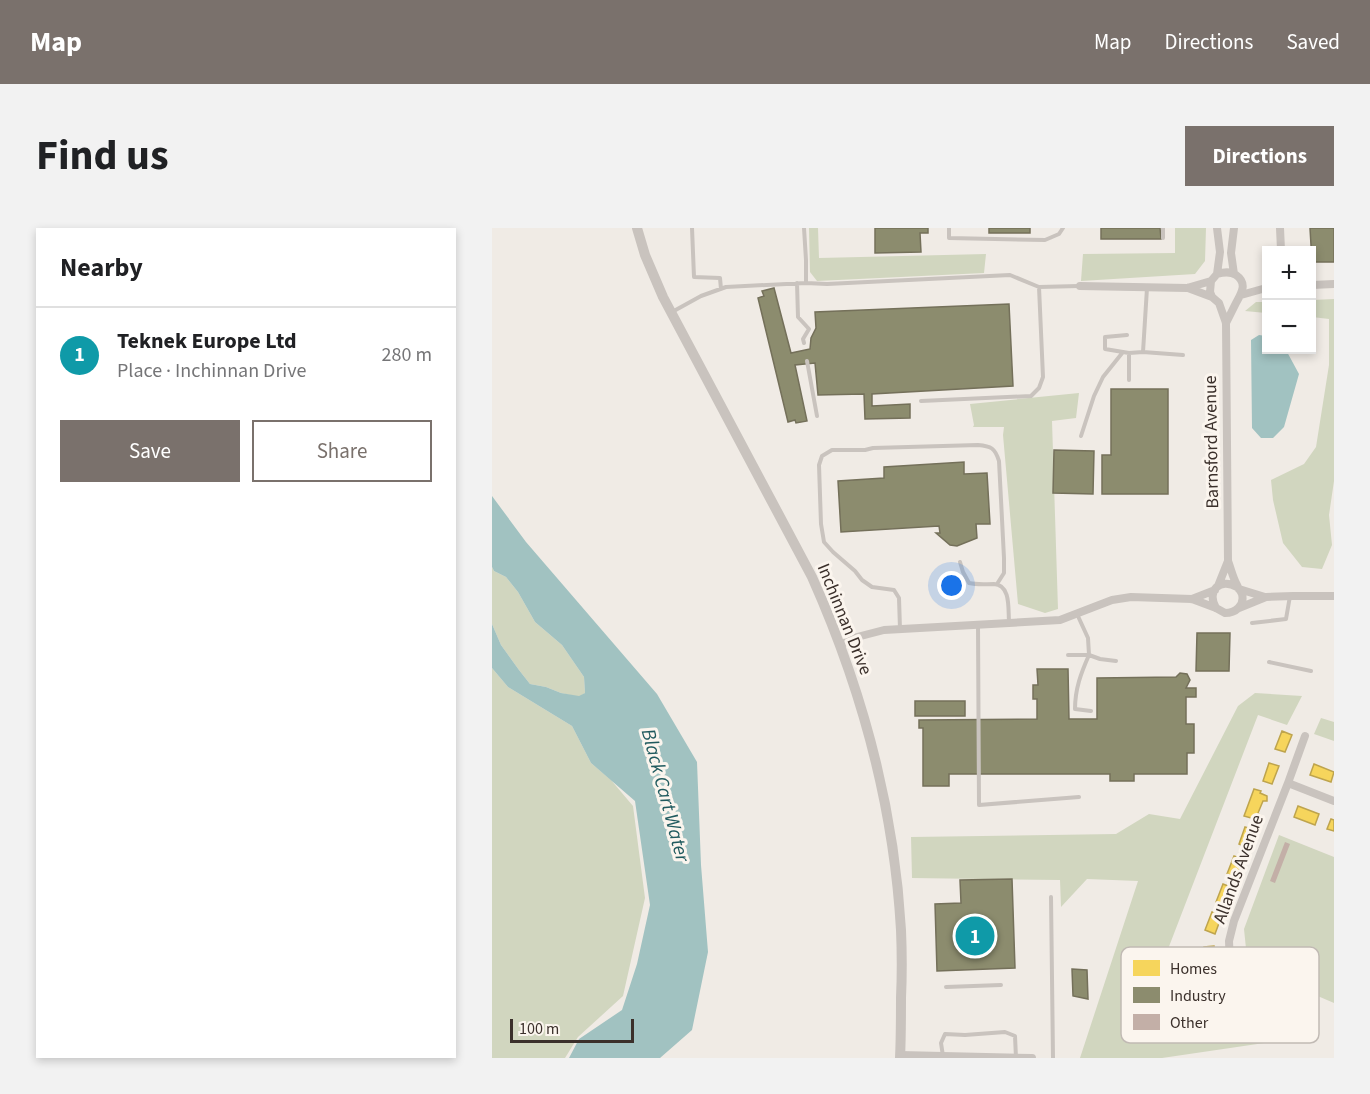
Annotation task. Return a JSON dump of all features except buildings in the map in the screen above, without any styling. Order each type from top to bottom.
[{"type":"street","name":"Inchinnan Drive","points":[[638,228],[654,277],[791,536],[821,597],[852,677],[873,747],[891,832],[901,931],[900,1057]]},
{"type":"street","name":"Barnsford Avenue","points":[[1217,228],[1220,252],[1210,292],[1226,323],[1228,561],[1238,588]]},
{"type":"street","points":[[1234,228],[1231,253],[1234,274]]},
{"type":"street","points":[[1280,228],[1281,246]]},
{"type":"street","points":[[1080,286],[1187,288],[1229,272],[1241,281],[1262,287]]},
{"type":"street","name":"Barnsford Avenue","points":[[1226,323],[1243,288],[1241,281]]},
{"type":"street","points":[[1316,285],[1334,284]]},
{"type":"street","points":[[1187,288],[1224,304],[1231,304],[1239,298],[1262,289]]},
{"type":"street","name":"Barnsford Avenue","points":[[1216,588],[1228,561]]},
{"type":"street","points":[[1192,599],[1221,584],[1229,583],[1266,597]]},
{"type":"street","points":[[1216,588],[1212,599],[1216,608]]},
{"type":"street","points":[[1238,588],[1242,598],[1239,608]]},
{"type":"street","points":[[840,645],[857,637],[884,630],[1060,620],[1112,600],[1131,597],[1192,599],[1230,613],[1266,597],[1334,596]]},
{"type":"street","name":"Allands Avenue","points":[[1229,947],[1234,921],[1305,736]]},
{"type":"street","points":[[1288,783],[1334,801]]},
{"type":"street","points":[[900,1057],[1032,1058]]},
{"type":"lane","points":[[692,228],[693,277],[720,278],[721,289]]},
{"type":"lane","points":[[804,228],[806,283]]},
{"type":"lane","points":[[949,228],[949,238],[1045,240],[1059,234],[1063,228]]},
{"type":"lane","points":[[1163,228],[1163,238]]},
{"type":"lane","points":[[671,312],[701,296],[726,287],[1010,275],[1039,287],[1080,286]]},
{"type":"lane","points":[[796,283],[798,317],[809,328],[803,339],[804,343]]},
{"type":"lane","points":[[921,401],[1031,396],[1039,388],[1043,377],[1039,287]]},
{"type":"lane","points":[[1143,352],[1147,287]]},
{"type":"lane","points":[[1127,335],[1105,336],[1105,349],[1126,353],[1183,355]]},
{"type":"lane","points":[[1126,353],[1129,380]]},
{"type":"lane","points":[[1081,436],[1103,377],[1126,353]]},
{"type":"lane","points":[[807,361],[817,416]]},
{"type":"lane","points":[[900,629],[899,598],[894,590],[872,588],[824,542],[821,524],[819,465],[822,456],[832,450],[978,444],[990,446],[997,453],[999,461],[1004,558],[1004,573],[997,584]]},
{"type":"lane","points":[[960,562],[969,583],[1002,585],[1006,590],[1009,622]]},
{"type":"lane","points":[[1252,623],[1286,619],[1290,596]]},
{"type":"lane","points":[[1077,613],[1088,638],[1089,655],[1081,672],[1075,695],[1075,709],[1091,711]]},
{"type":"lane","points":[[978,624],[979,805],[1079,797]]},
{"type":"lane","points":[[1068,655],[1089,655],[1116,661]]},
{"type":"lane","points":[[1269,662],[1311,671]]},
{"type":"lane","points":[[1051,897],[1053,1058]]},
{"type":"lane","points":[[946,987],[1001,985]]},
{"type":"lane","points":[[943,1057],[941,1042],[945,1034],[1005,1032],[1015,1036],[1016,1058]]},
{"type":"green space","points":[[809,228],[818,228],[819,258],[986,254],[984,273],[817,281],[810,272]]},
{"type":"green space","points":[[1175,228],[1206,228],[1205,261],[1195,274],[1081,281],[1083,254],[1175,253]]},
{"type":"green space","points":[[1334,299],[1334,481],[1329,515],[1332,545],[1322,569],[1302,567],[1283,543],[1271,480],[1304,464],[1316,447],[1329,365],[1329,319],[1316,317],[1316,300]]},
{"type":"green space","points":[[1256,302],[1262,302],[1262,313],[1245,311]]},
{"type":"green space","points":[[1079,393],[1076,418],[1052,421],[1058,609],[1045,613],[1018,604],[1004,427],[973,427],[970,404]]},
{"type":"green space","points":[[492,567],[494,571],[506,577],[518,592],[535,622],[562,645],[584,677],[585,693],[579,697],[530,684],[519,670],[501,645],[492,624]]},
{"type":"green space","points":[[492,668],[508,687],[572,726],[591,763],[611,780],[633,806],[645,898],[623,996],[578,1037],[565,1058],[492,1058]]},
{"type":"green space","points":[[1255,693],[1302,696],[1287,725],[1258,715],[1169,947],[1121,947],[1121,1043],[1264,1043],[1162,1058],[1080,1058],[1138,881],[1087,879],[1061,907],[1060,880],[912,878],[911,837],[1116,834],[1149,814],[1180,819],[1238,706]]},
{"type":"green space","points":[[1321,718],[1334,722],[1334,741],[1314,734]]},
{"type":"green space","points":[[1279,835],[1334,857],[1334,1003],[1319,997],[1319,947],[1246,947],[1244,929]]},
{"type":"water","points":[[1262,335],[1262,354],[1288,354],[1299,374],[1284,427],[1273,438],[1261,438],[1252,428],[1251,340]]},
{"type":"water","name":"Black Cart Water","points":[[492,496],[526,542],[657,694],[697,762],[701,865],[708,952],[692,1030],[660,1058],[569,1058],[579,1039],[622,1010],[637,964],[650,905],[635,801],[591,763],[572,726],[508,687],[492,668],[492,624],[501,645],[530,684],[579,696],[585,693],[584,677],[562,645],[535,622],[518,592],[506,577],[494,571],[492,567]]},
{"type":"place","name":"Teknek Europe Ltd","points":[[975,936]]}]
